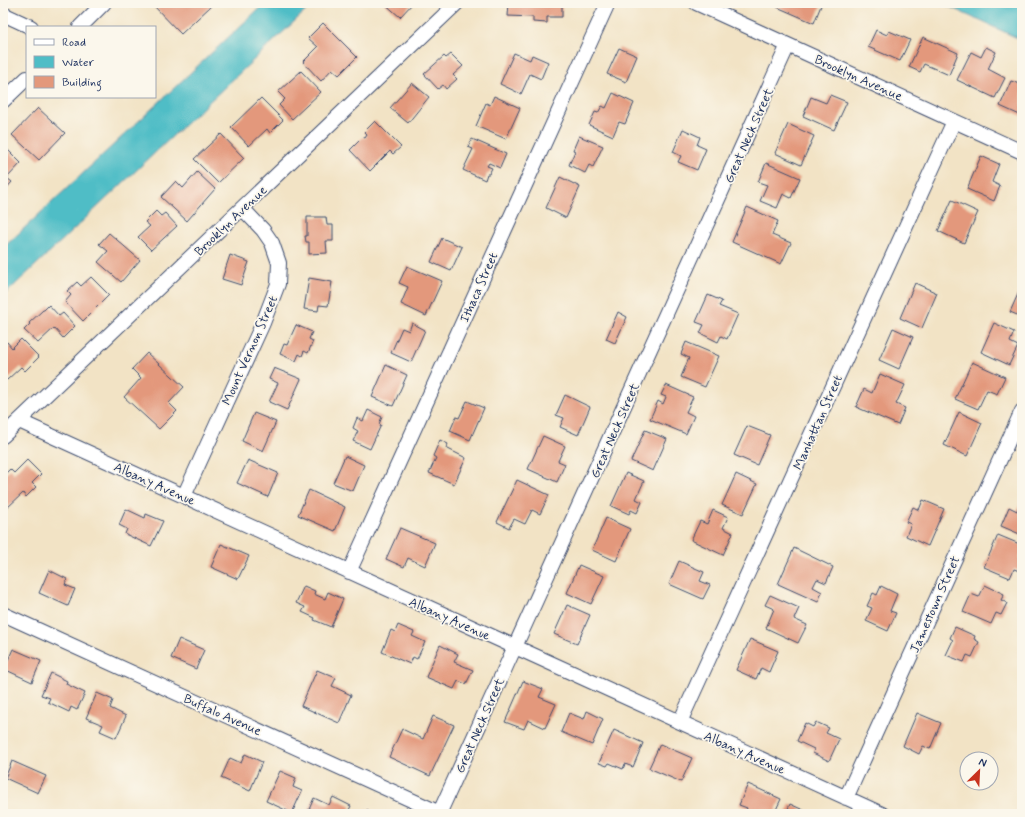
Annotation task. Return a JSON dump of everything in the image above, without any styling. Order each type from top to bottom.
[{"type":"street","points":[[81,26],[104,3]]},
{"type":"street","name":"Brooklyn Avenue","points":[[3,436],[457,3]]},
{"type":"street","name":"Ithaca Street","points":[[349,572],[608,3]]},
{"type":"street","name":"Brooklyn Avenue","points":[[696,3],[1022,152]]},
{"type":"street","points":[[3,14],[29,26]]},
{"type":"street","name":"Great Neck Street","points":[[440,814],[788,45]]},
{"type":"street","points":[[3,101],[26,79]]},
{"type":"street","name":"Manhattan Street","points":[[680,722],[954,121]]},
{"type":"street","name":"Mount Vernon Street","points":[[184,496],[278,284],[279,263],[272,243],[263,230],[242,208]]},
{"type":"street","name":"Jamestown Street","points":[[846,798],[1022,411]]},
{"type":"street","name":"Albany Avenue","points":[[19,421],[882,814]]},
{"type":"street","name":"Buffalo Avenue","points":[[3,614],[440,814]]},
{"type":"water","points":[[265,3],[314,3],[3,296],[3,248]]},
{"type":"water","points":[[941,3],[1022,3],[1022,40]]},
{"type":"building","points":[[151,3],[208,3],[211,6],[181,34]]},
{"type":"building","points":[[384,3],[413,3],[400,17]]},
{"type":"building","points":[[509,3],[562,3],[562,17],[547,17],[547,23],[533,22],[533,17],[508,16]]},
{"type":"building","points":[[778,3],[822,3],[814,23],[777,7]]},
{"type":"building","points":[[323,23],[357,57],[339,75],[332,69],[321,81],[303,62],[318,47],[308,38]]},
{"type":"building","points":[[876,30],[887,35],[889,31],[910,40],[900,61],[868,47]]},
{"type":"building","points":[[923,37],[958,53],[949,75],[924,64],[920,72],[909,67]]},
{"type":"building","points":[[986,47],[996,52],[988,69],[1005,78],[995,98],[957,80],[971,52],[981,57]]},
{"type":"building","points":[[619,48],[637,56],[626,82],[607,74]]},
{"type":"building","points":[[514,53],[530,60],[532,55],[548,62],[541,79],[530,74],[521,94],[500,84]]},
{"type":"building","points":[[451,54],[463,66],[453,75],[457,79],[446,89],[443,85],[438,89],[424,74],[444,56],[446,58]]},
{"type":"building","points":[[301,71],[321,92],[292,119],[279,105],[285,99],[278,92]]},
{"type":"building","points":[[1011,81],[1022,85],[1022,116],[1000,106]]},
{"type":"building","points":[[412,83],[429,97],[408,123],[390,108]]},
{"type":"building","points":[[613,93],[634,103],[625,124],[619,122],[613,136],[589,125],[595,112],[598,113],[602,106],[606,108]]},
{"type":"building","points":[[830,95],[847,102],[834,130],[803,116],[811,97],[826,103]]},
{"type":"building","points":[[494,96],[520,108],[506,139],[476,126],[486,103],[490,105]]},
{"type":"building","points":[[261,98],[283,120],[270,133],[267,129],[249,146],[231,127]]},
{"type":"building","points":[[38,108],[65,133],[39,160],[12,135]]},
{"type":"building","points":[[375,121],[401,147],[393,154],[390,151],[370,171],[350,150],[363,137],[365,138],[367,135],[364,132]]},
{"type":"building","points":[[788,124],[814,136],[801,165],[775,153]]},
{"type":"building","points":[[683,129],[700,137],[697,145],[706,149],[697,170],[678,162],[681,156],[673,152]]},
{"type":"building","points":[[221,134],[244,158],[218,183],[194,159]]},
{"type":"building","points":[[579,136],[603,146],[593,167],[589,165],[585,173],[569,165]]},
{"type":"building","points":[[472,139],[506,154],[500,168],[489,163],[487,166],[492,168],[489,174],[487,174],[485,180],[463,170],[473,149],[468,147]]},
{"type":"building","points":[[4,146],[21,163],[7,178],[12,182],[3,192],[3,147]]},
{"type":"building","points":[[981,156],[999,164],[992,182],[1000,186],[994,201],[967,189]]},
{"type":"building","points":[[766,163],[800,178],[791,198],[783,194],[777,208],[760,201],[767,185],[758,182]]},
{"type":"building","points":[[197,172],[215,189],[187,221],[161,197],[176,181],[183,188]]},
{"type":"building","points":[[560,177],[580,187],[566,218],[546,208]]},
{"type":"building","points":[[952,200],[978,212],[964,243],[938,231]]},
{"type":"building","points":[[747,207],[778,221],[772,235],[791,243],[781,264],[732,242]]},
{"type":"building","points":[[156,211],[161,216],[165,213],[177,226],[151,250],[138,237],[150,226],[145,222]]},
{"type":"building","points":[[307,217],[326,217],[327,225],[333,225],[333,241],[326,241],[327,253],[309,254],[309,242],[306,242],[305,236],[307,236]]},
{"type":"building","points":[[109,233],[140,260],[121,282],[98,262],[108,251],[99,244]]},
{"type":"building","points":[[442,238],[462,247],[451,271],[431,262]]},
{"type":"building","points":[[230,255],[249,262],[241,285],[222,279]]},
{"type":"building","points":[[407,266],[442,281],[426,316],[401,304],[408,287],[399,283]]},
{"type":"building","points":[[91,277],[109,295],[83,321],[65,302],[71,295],[67,291],[77,282],[81,286]]},
{"type":"building","points":[[309,278],[332,282],[328,306],[319,305],[318,311],[304,309]]},
{"type":"building","points":[[915,283],[937,293],[922,328],[900,318]]},
{"type":"building","points":[[1022,285],[1022,317],[1010,312]]},
{"type":"building","points":[[708,295],[722,301],[719,306],[738,314],[727,339],[721,336],[718,342],[700,333],[704,325],[696,322]]},
{"type":"building","points":[[49,305],[59,316],[63,313],[75,326],[63,338],[54,328],[38,343],[24,330],[30,324],[29,323]]},
{"type":"building","points":[[618,312],[627,317],[615,343],[606,339]]},
{"type":"building","points":[[412,323],[425,330],[411,362],[391,353],[402,328],[409,331]]},
{"type":"building","points":[[994,323],[1014,332],[1010,342],[1018,346],[1009,365],[981,352]]},
{"type":"building","points":[[296,325],[312,332],[309,339],[313,341],[308,353],[304,351],[302,356],[299,354],[296,361],[280,354],[284,344],[287,345]]},
{"type":"building","points":[[893,328],[913,337],[899,369],[879,360]]},
{"type":"building","points":[[21,339],[39,357],[25,371],[21,367],[7,380],[3,377],[3,346],[7,342],[12,348]]},
{"type":"building","points":[[686,342],[719,356],[705,387],[681,377],[689,358],[681,354]]},
{"type":"building","points":[[147,353],[184,387],[169,403],[177,411],[159,429],[124,397],[141,378],[132,369]]},
{"type":"building","points":[[972,362],[1005,377],[997,394],[987,390],[978,409],[955,399]]},
{"type":"building","points":[[386,365],[407,375],[393,406],[372,397]]},
{"type":"building","points":[[274,368],[301,379],[287,410],[269,402],[278,383],[269,379]]},
{"type":"building","points":[[880,374],[905,385],[896,404],[905,408],[898,425],[856,407],[864,389],[872,393]]},
{"type":"building","points":[[666,385],[693,397],[686,412],[694,416],[686,434],[650,419],[658,401],[663,404],[666,397],[661,395]]},
{"type":"building","points":[[565,395],[590,407],[578,435],[560,427],[564,418],[556,415]]},
{"type":"building","points":[[467,401],[484,408],[470,440],[450,431],[456,417],[459,418]]},
{"type":"building","points":[[368,410],[382,417],[379,424],[381,425],[370,449],[353,441],[358,431],[353,428],[357,418],[363,421]]},
{"type":"building","points":[[959,412],[982,423],[967,456],[944,445]]},
{"type":"building","points":[[254,413],[276,422],[263,451],[242,441]]},
{"type":"building","points":[[747,426],[770,435],[757,465],[734,455]]},
{"type":"building","points":[[645,430],[667,439],[653,471],[631,461]]},
{"type":"building","points":[[543,436],[565,446],[558,461],[565,464],[557,482],[528,469]]},
{"type":"building","points":[[440,440],[448,444],[446,448],[466,458],[454,484],[429,473],[436,458],[433,456]]},
{"type":"building","points":[[345,456],[364,465],[353,491],[333,483]]},
{"type":"building","points":[[27,460],[41,474],[32,483],[36,487],[26,497],[23,493],[7,508],[3,504],[3,476],[10,469],[14,473]]},
{"type":"building","points":[[248,460],[278,473],[268,497],[237,483]]},
{"type":"building","points":[[626,473],[644,481],[636,499],[642,502],[637,513],[631,510],[629,514],[611,506]]},
{"type":"building","points":[[736,474],[757,484],[743,514],[722,505]]},
{"type":"building","points":[[517,480],[549,495],[540,514],[532,510],[525,524],[514,519],[509,528],[497,522]]},
{"type":"building","points":[[309,490],[345,507],[335,531],[298,515]]},
{"type":"building","points":[[1022,499],[1022,535],[1001,526],[1009,507],[1017,511]]},
{"type":"building","points":[[923,500],[944,509],[928,546],[906,536],[911,524],[906,522],[913,507],[919,510]]},
{"type":"building","points":[[126,509],[145,518],[146,514],[163,521],[151,546],[125,534],[127,529],[119,525]]},
{"type":"building","points":[[713,510],[728,517],[723,528],[733,533],[723,555],[691,540],[700,521],[707,524]]},
{"type":"building","points":[[606,518],[630,529],[616,561],[592,550]]},
{"type":"building","points":[[400,528],[435,543],[425,566],[408,558],[404,567],[386,559]]},
{"type":"building","points":[[998,535],[1022,545],[1022,551],[1019,558],[1022,559],[1022,572],[1014,569],[1010,578],[984,567]]},
{"type":"building","points":[[221,544],[249,556],[238,579],[211,567]]},
{"type":"building","points":[[794,548],[833,567],[826,583],[817,579],[813,587],[822,592],[818,602],[778,584]]},
{"type":"building","points":[[679,561],[704,572],[700,581],[710,585],[703,599],[669,584]]},
{"type":"building","points":[[579,565],[604,576],[591,604],[567,593]]},
{"type":"building","points":[[49,570],[67,579],[65,585],[75,589],[68,606],[39,593]]},
{"type":"building","points":[[985,585],[1004,594],[1001,600],[1007,603],[1001,615],[996,613],[991,624],[963,612],[971,594],[979,597]]},
{"type":"building","points":[[304,586],[315,591],[314,594],[325,599],[328,592],[343,599],[331,627],[314,620],[315,618],[302,612],[305,607],[296,603]]},
{"type":"building","points":[[881,586],[897,594],[890,611],[896,613],[888,631],[866,621],[872,608],[867,606],[873,593],[877,595]]},
{"type":"building","points":[[770,595],[799,608],[794,619],[807,625],[798,643],[766,628],[774,609],[765,605]]},
{"type":"building","points":[[567,605],[590,615],[577,644],[554,634]]},
{"type":"building","points":[[398,625],[414,632],[412,636],[425,642],[417,659],[413,657],[410,664],[382,652],[391,630],[395,632]]},
{"type":"building","points":[[955,627],[975,636],[974,639],[979,642],[972,657],[967,655],[964,662],[946,655],[953,640],[950,638]]},
{"type":"building","points":[[179,639],[204,650],[196,669],[171,658]]},
{"type":"building","points":[[750,639],[778,651],[769,672],[761,668],[756,679],[736,670]]},
{"type":"building","points":[[440,645],[458,654],[454,662],[473,670],[466,684],[458,681],[454,689],[426,677]]},
{"type":"building","points":[[13,649],[41,661],[32,682],[4,669]]},
{"type":"building","points":[[317,670],[336,678],[332,686],[351,695],[339,723],[301,706]]},
{"type":"building","points":[[51,673],[67,681],[66,684],[85,693],[77,710],[71,707],[69,712],[48,702],[50,698],[41,695]]},
{"type":"building","points":[[523,681],[543,689],[539,697],[556,704],[545,728],[528,720],[524,729],[505,722]]},
{"type":"building","points":[[97,693],[113,700],[110,708],[126,716],[116,738],[100,731],[103,725],[86,718]]},
{"type":"building","points":[[587,711],[603,719],[592,745],[561,732],[569,713],[584,719]]},
{"type":"building","points":[[917,713],[941,723],[930,749],[923,746],[919,754],[903,746]]},
{"type":"building","points":[[433,716],[454,725],[430,776],[389,757],[402,729],[423,739]]},
{"type":"building","points":[[816,722],[829,728],[826,733],[839,739],[829,761],[813,753],[814,749],[797,741],[805,723],[813,727]]},
{"type":"building","points":[[614,730],[643,743],[633,767],[625,764],[623,769],[609,763],[607,766],[599,763]]},
{"type":"building","points":[[660,744],[692,758],[681,782],[649,768]]},
{"type":"building","points":[[245,754],[262,762],[250,791],[221,778],[230,758],[241,763]]},
{"type":"building","points":[[12,761],[46,776],[38,793],[5,778]]},
{"type":"building","points":[[280,771],[296,778],[293,787],[302,791],[292,813],[266,801]]},
{"type":"building","points":[[748,784],[781,799],[774,814],[745,814],[747,808],[739,805]]},
{"type":"building","points":[[333,797],[351,806],[347,814],[307,814],[314,798],[329,805]]},
{"type":"building","points":[[790,804],[812,814],[786,814]]},
{"type":"building","points":[[366,810],[374,814],[365,814]]}]
